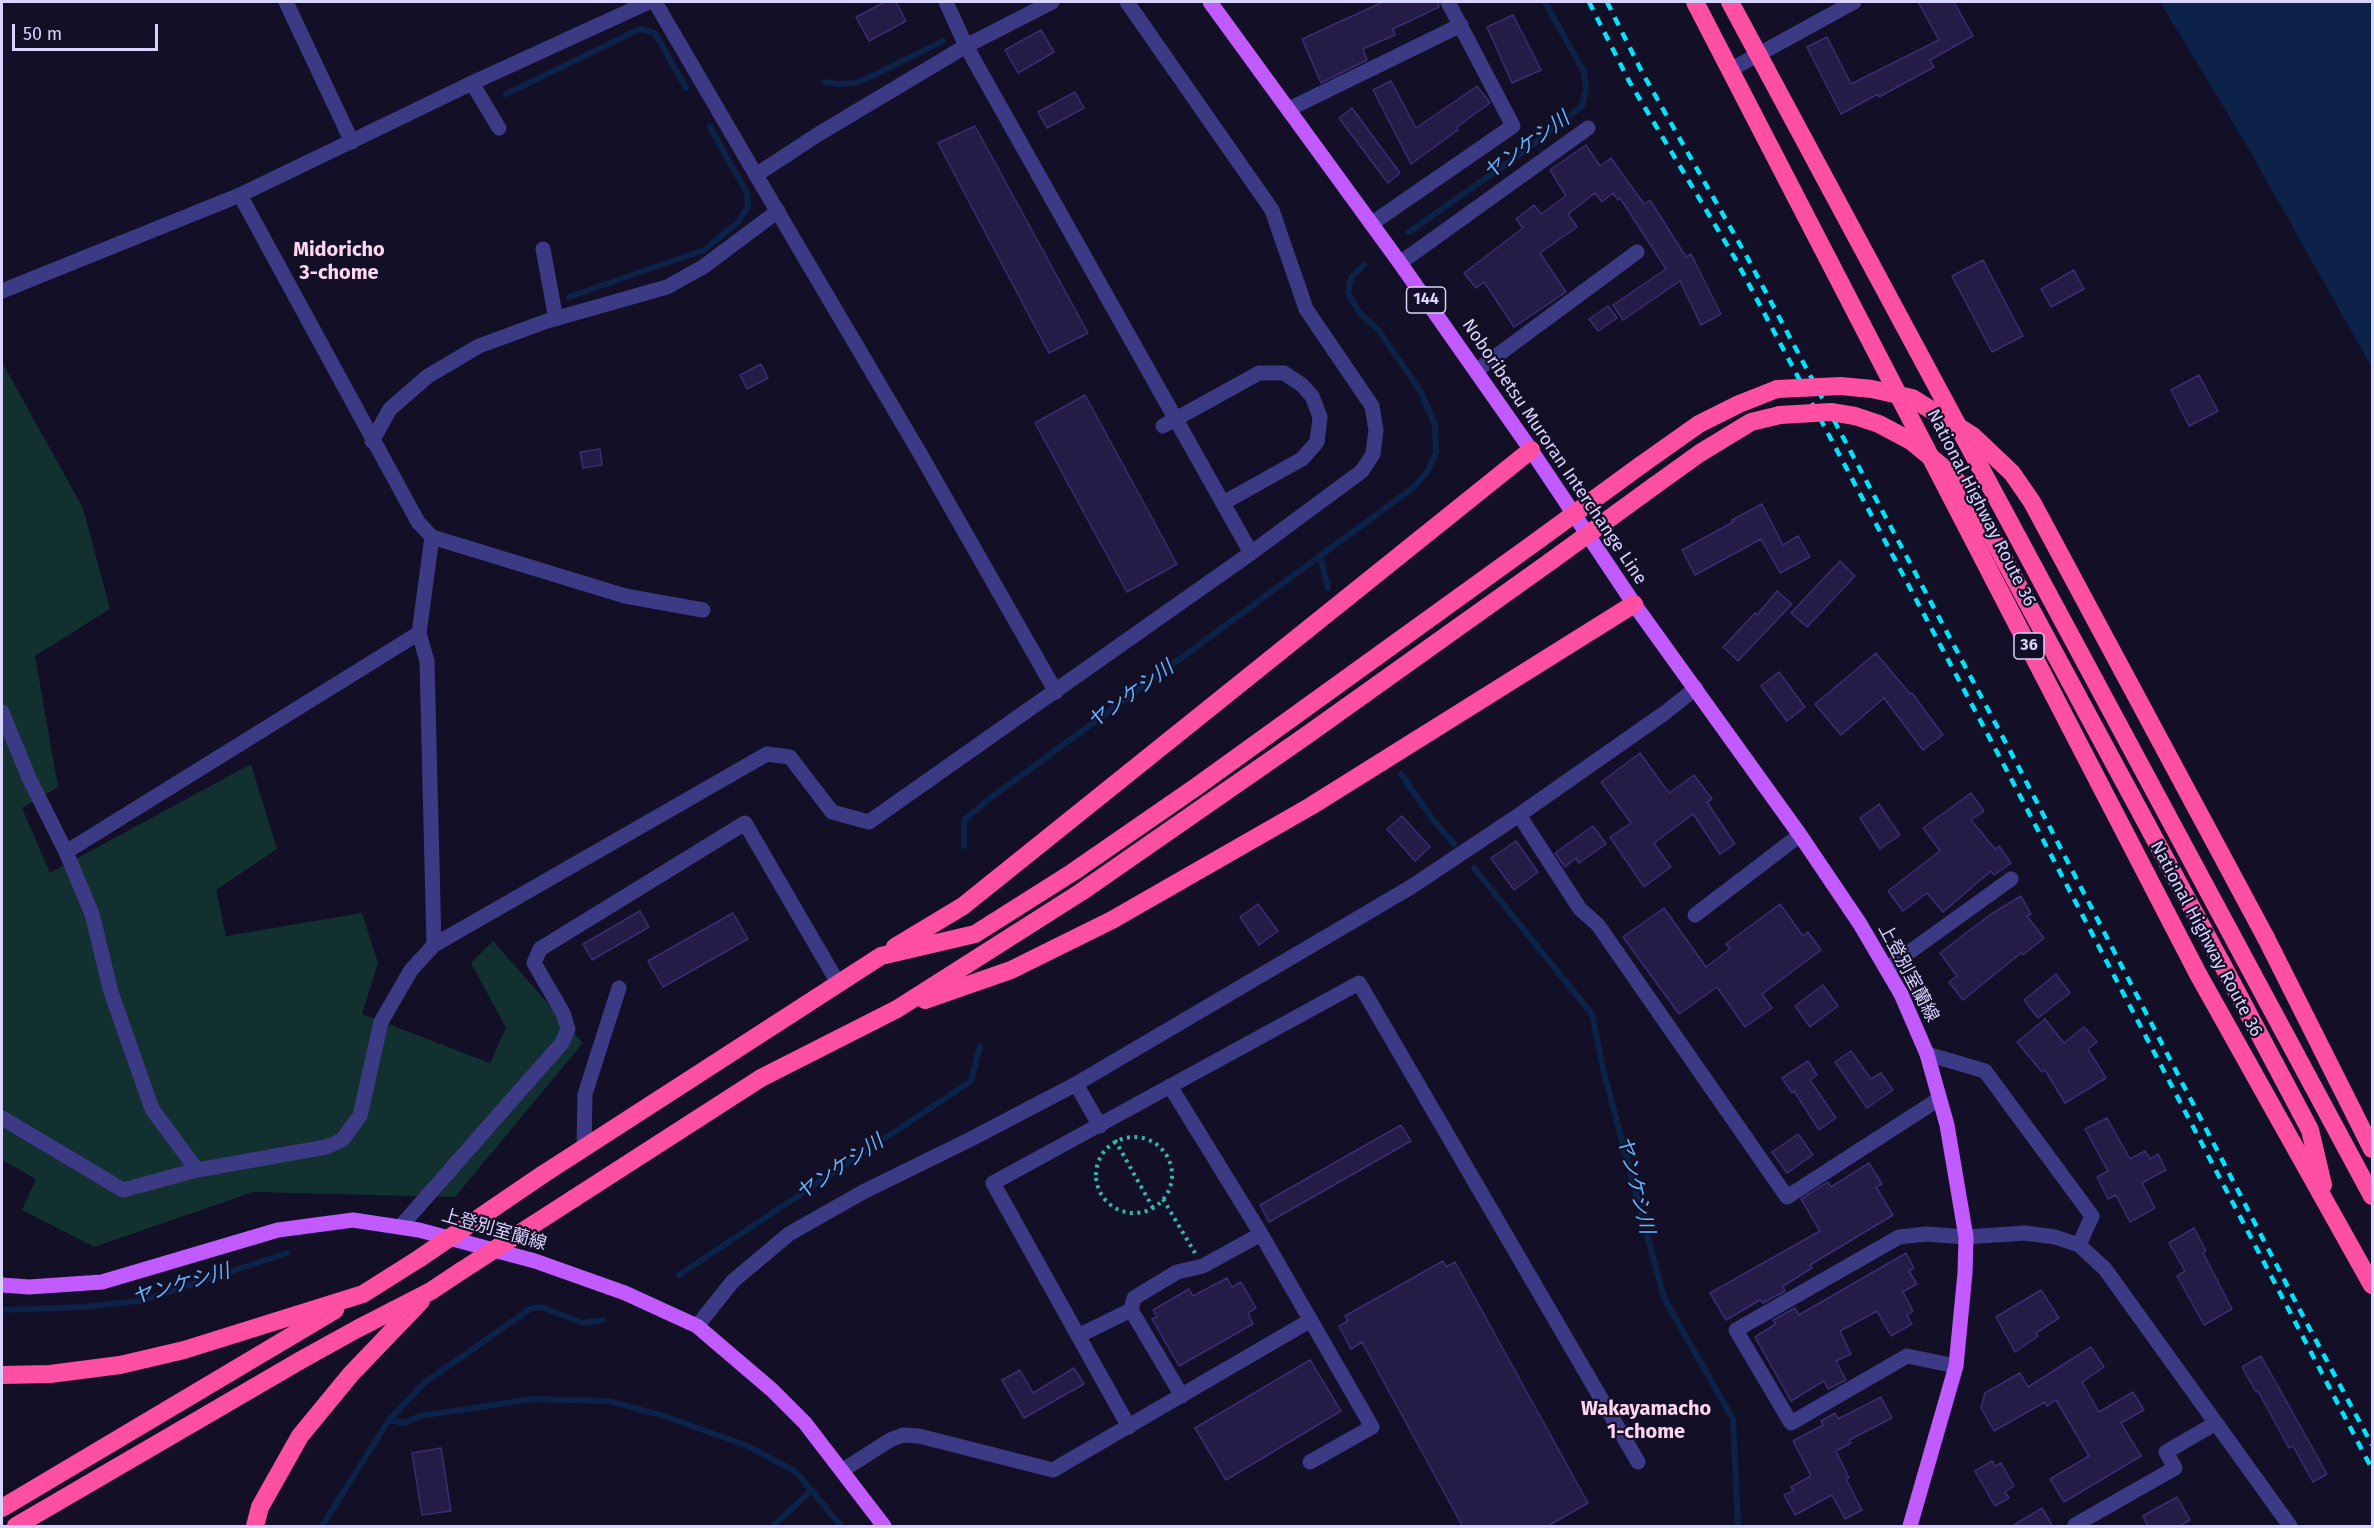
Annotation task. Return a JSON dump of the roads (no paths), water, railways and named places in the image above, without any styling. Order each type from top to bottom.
[{"type":"highway","name":"National Highway Route 36","points":[[1695,2],[2198,974],[2373,1285]]},
{"type":"highway","name":"National Highway Route 36","points":[[1730,2],[2373,1197]]},
{"type":"highway","points":[[881,956],[975,934],[1073,872],[1196,787],[1700,424],[1739,404],[1777,389],[1841,386],[1872,389],[1912,398],[1973,436],[2012,473],[2032,502],[2266,938],[2373,1149]]},
{"type":"highway","points":[[16,1527],[329,1344],[431,1291],[761,1078],[897,1009],[1082,892],[1316,729],[1701,453],[1751,422],[1780,415],[1831,412],[1879,423],[1911,441],[1950,473],[1971,498],[2310,1130],[2329,1207]]},
{"type":"highway","points":[[2,1508],[363,1294],[838,983],[963,906],[1531,450]]},
{"type":"highway","points":[[897,1009],[1011,970],[1112,920],[1311,806],[1634,604]]},
{"type":"highway","points":[[255,1527],[260,1507],[300,1436],[351,1374],[431,1291]]},
{"type":"highway","points":[[2,1376],[50,1374],[120,1365],[184,1350],[363,1294]]},
{"type":"main road","name":"Noboribetsu Muroran Interchange Line","points":[[1210,2],[1400,263],[1531,450],[1634,604]]},
{"type":"main road","name":"上登別室蘭線","points":[[1634,604],[1800,835],[1860,924],[1901,994],[1927,1054],[1947,1125],[1966,1237],[1965,1273],[1956,1366],[1910,1527]]},
{"type":"main road","name":"上登別室蘭線","points":[[2,1285],[29,1287],[102,1282],[278,1230],[353,1220],[419,1230],[535,1261],[625,1293],[697,1326],[772,1390],[806,1423],[884,1527]]},
{"type":"street","points":[[286,2],[352,142]]},
{"type":"street","points":[[2,292],[240,195],[471,83],[649,2]]},
{"type":"street","points":[[655,2],[918,450],[1056,692]]},
{"type":"street","points":[[946,2],[966,46],[1169,422],[1223,503],[1251,553]]},
{"type":"street","points":[[756,175],[817,135],[966,46],[1052,2]]},
{"type":"street","points":[[2,1118],[123,1190],[197,1170],[326,1147],[342,1140],[360,1116],[381,1022],[411,970],[434,945],[767,754],[790,757],[832,812],[869,822],[1056,692],[1362,471],[1373,454],[1376,430],[1372,406],[1306,309],[1272,210],[1127,2]]},
{"type":"street","points":[[1371,224],[1513,126],[1449,2]]},
{"type":"street","points":[[1730,70],[1854,2]]},
{"type":"street","points":[[1288,110],[1461,25]]},
{"type":"street","points":[[471,83],[499,128]]},
{"type":"street","points":[[1400,263],[1588,128]]},
{"type":"street","points":[[240,195],[372,441],[418,522],[432,537],[625,596],[703,610]]},
{"type":"street","points":[[372,441],[390,409],[428,375],[479,346],[556,319],[667,287],[703,267],[778,212]]},
{"type":"street","points":[[543,249],[556,319]]},
{"type":"street","points":[[1476,371],[1637,252]]},
{"type":"street","points":[[1169,422],[1259,373],[1284,373],[1302,384],[1312,396],[1320,417],[1317,442],[1302,459],[1223,503]]},
{"type":"street","points":[[432,537],[419,633],[427,662],[434,945]]},
{"type":"street","points":[[66,852],[419,633]]},
{"type":"street","points":[[697,1326],[733,1281],[789,1234],[864,1192],[1076,1084],[1411,887],[1519,815],[1666,712],[1696,688]]},
{"type":"street","points":[[2,712],[29,778],[66,852],[92,914],[111,992],[152,1109],[197,1170]]},
{"type":"street","points":[[1519,815],[1580,909],[1598,925],[1787,1197],[1939,1099]]},
{"type":"street","points":[[400,1227],[562,1043],[568,1029],[563,1013],[534,963],[540,949],[745,823],[838,983]]},
{"type":"street","points":[[1695,915],[1800,835]]},
{"type":"street","points":[[1886,969],[2011,879]]},
{"type":"street","points":[[1129,1427],[993,1183],[1359,982],[1638,1462]]},
{"type":"street","points":[[584,1148],[585,1094],[619,988]]},
{"type":"street","points":[[1927,1054],[1985,1071],[2092,1215],[2079,1245]]},
{"type":"street","points":[[1076,1084],[1100,1125]]},
{"type":"street","points":[[1170,1086],[1261,1234],[1372,1427],[1310,1462]]},
{"type":"street","points":[[1956,1366],[1907,1356],[1791,1423],[1736,1330],[1899,1238],[1926,1234],[1966,1237],[2025,1233],[2055,1237],[2079,1245],[2105,1269],[2290,1527]]},
{"type":"street","points":[[1182,1396],[1131,1310],[1134,1298],[1177,1272],[1203,1266],[1261,1234]]},
{"type":"street","points":[[1078,1336],[1131,1310]]},
{"type":"street","points":[[843,1470],[890,1440],[903,1435],[919,1436],[1053,1470],[1311,1320]]},
{"type":"street","points":[[2075,1526],[2175,1468],[2166,1452],[2216,1423]]},
{"type":"water","points":[[2160,2],[2372,2],[2372,368],[2247,146]]},
{"type":"waterway","name":"ヤンケシ川","points":[[1409,232],[1526,150],[1582,106],[1586,89],[1584,72],[1545,2]]},
{"type":"waterway","points":[[506,94],[640,29],[655,33],[686,88]]},
{"type":"waterway","points":[[825,82],[854,83],[943,41]]},
{"type":"waterway","points":[[569,297],[704,250],[738,222],[748,207],[747,193],[710,127]]},
{"type":"waterway","name":"ヤンケシ川","points":[[1328,588],[1320,556],[1414,487],[1427,472],[1436,453],[1435,425],[1421,392],[1379,331],[1359,312],[1348,293],[1351,278],[1364,265]]},
{"type":"waterway","name":"ヤンケシ川","points":[[964,846],[964,820],[988,800],[1320,556]]},
{"type":"waterway","name":"ヤンケシ川","points":[[1401,774],[1434,821],[1454,844]]},
{"type":"waterway","name":"ヤンケシ川","points":[[1474,868],[1592,1014],[1603,1069],[1664,1298],[1733,1419],[1738,1526]]},
{"type":"waterway","name":"ヤンケシ川","points":[[679,1275],[971,1081],[980,1046]]},
{"type":"waterway","name":"ヤンケシ川","points":[[2,1310],[85,1307],[144,1300],[287,1253]]},
{"type":"waterway","points":[[322,1526],[389,1420],[424,1383],[530,1309],[541,1307],[583,1323],[603,1320]]},
{"type":"waterway","points":[[389,1420],[404,1423],[420,1416],[533,1399],[609,1401],[664,1416],[748,1446],[796,1472],[841,1526]]},
{"type":"waterway","points":[[773,1526],[812,1490]]},
{"type":"railway","points":[[1589,2],[1629,81],[1736,260],[2006,769],[2372,1469]]},
{"type":"railway","points":[[1607,2],[1643,74],[1746,255],[2016,762],[2372,1445]]},
{"type":"district","name":"Midoricho 3-chome","points":[[339,262]]},
{"type":"district","name":"Wakayamacho 1-chome","points":[[1646,1420]]}]
